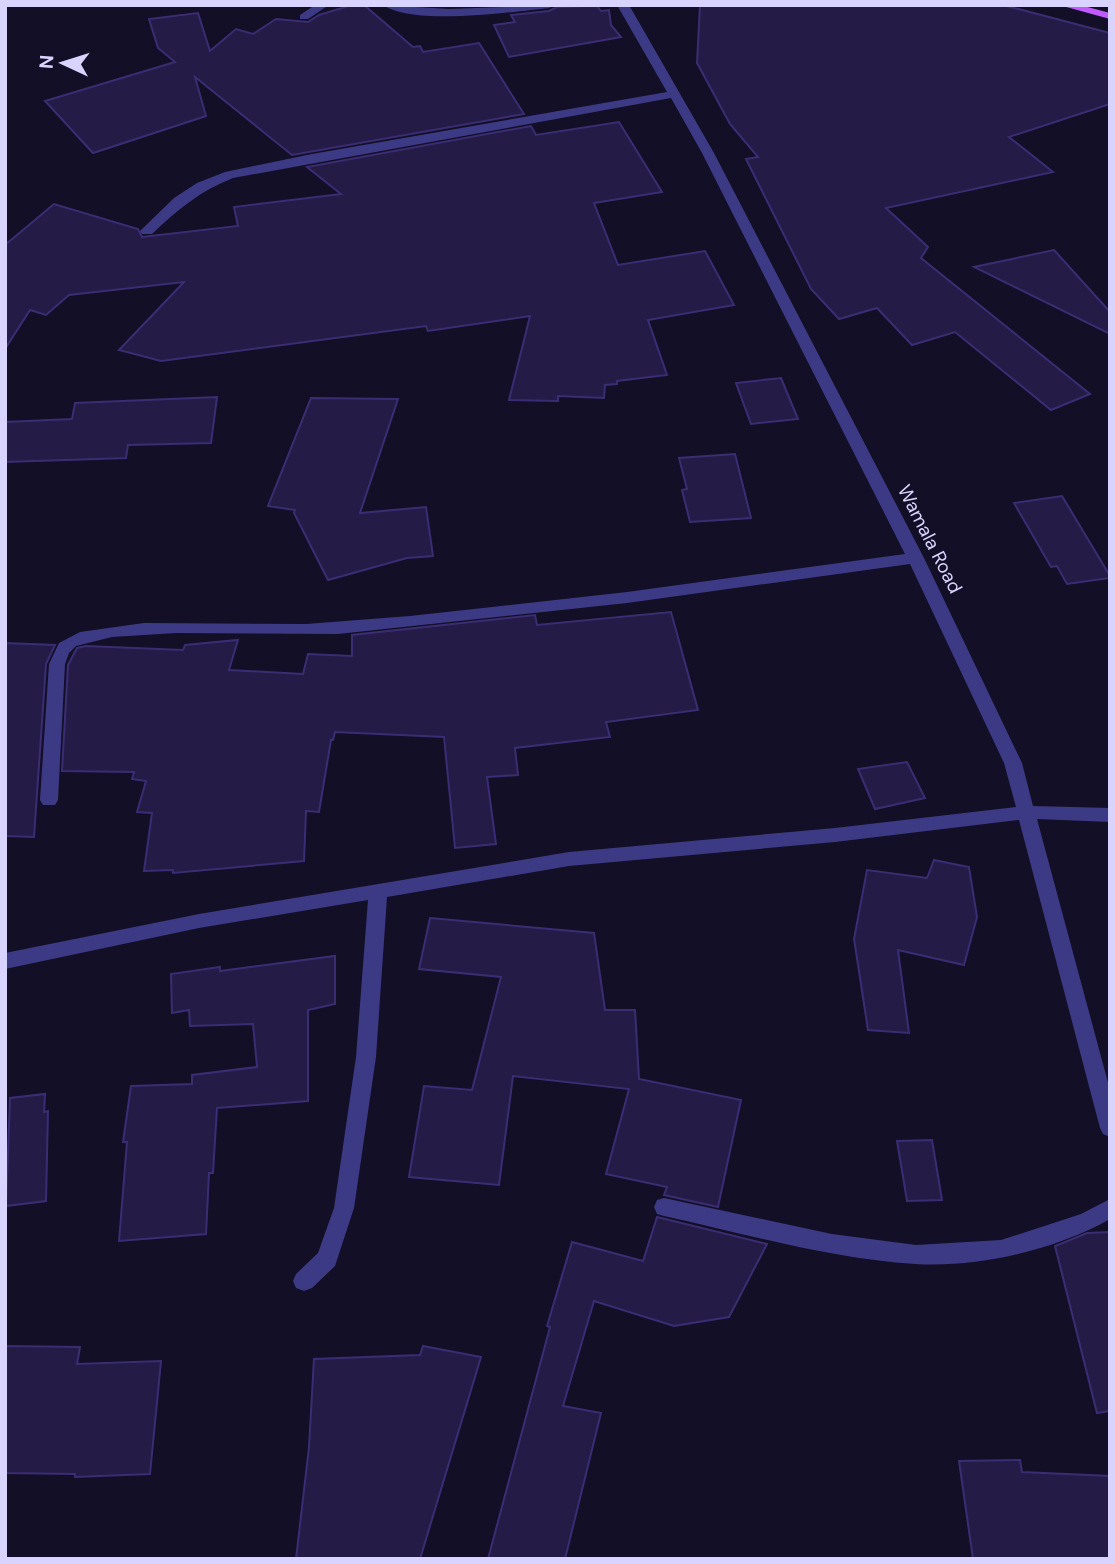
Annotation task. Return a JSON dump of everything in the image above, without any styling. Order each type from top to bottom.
[{"type":"main road","points":[[1065,5],[1110,16]]},
{"type":"street","points":[[304,17],[323,5]]},
{"type":"street","points":[[389,5],[421,13],[448,13],[549,5]]},
{"type":"street","name":"Wamala Road","points":[[623,5],[675,94],[916,558],[1013,762],[1110,1128]]},
{"type":"street","points":[[148,231],[179,201],[202,186],[229,175],[675,94]]},
{"type":"street","points":[[49,800],[57,664],[61,650],[67,642],[80,638],[158,627],[335,628],[747,583],[916,558]]},
{"type":"street","points":[[5,961],[199,921],[569,859],[835,835],[1028,812],[1110,815]]},
{"type":"street","points":[[304,1281],[327,1259],[344,1208],[366,1058],[378,890]]},
{"type":"street","points":[[664,1207],[832,1243],[916,1255],[1001,1251],[1087,1221],[1110,1208]]},
{"type":"building","points":[[352,5],[364,5],[413,47],[420,46],[423,52],[479,43],[524,114],[292,155],[195,77],[206,116],[93,153],[45,101],[175,62],[158,48],[149,19],[198,13],[210,51],[236,29],[253,34],[276,19],[308,22],[319,15]]},
{"type":"building","points":[[700,5],[1003,5],[1110,33],[1110,104],[1009,137],[1053,172],[886,208],[928,247],[921,258],[1090,394],[1051,410],[955,332],[912,345],[877,308],[839,319],[811,289],[746,159],[758,157],[730,124],[697,63]]},
{"type":"building","points":[[597,6],[601,11],[609,10],[611,25],[621,37],[509,57],[494,25],[515,22],[511,15],[549,11],[557,7]]},
{"type":"building","points":[[619,122],[662,192],[594,203],[618,265],[705,251],[734,305],[648,320],[667,375],[605,385],[604,398],[558,396],[558,401],[509,400],[530,316],[428,331],[426,326],[161,361],[119,350],[184,282],[69,295],[46,315],[30,310],[5,349],[5,245],[54,204],[138,229],[142,237],[238,226],[234,207],[341,194],[307,167],[531,126],[536,135]]},
{"type":"building","points":[[1054,250],[1110,312],[1110,334],[974,267]]},
{"type":"building","points":[[781,378],[798,419],[751,424],[736,383]]},
{"type":"building","points":[[217,397],[211,443],[128,445],[126,458],[5,462],[5,422],[72,419],[75,403]]},
{"type":"building","points":[[311,398],[398,399],[360,513],[426,507],[433,556],[407,558],[328,580],[294,513],[295,510],[268,506]]},
{"type":"building","points":[[735,454],[751,518],[690,522],[682,490],[687,489],[679,458]]},
{"type":"building","points":[[1062,496],[1110,578],[1067,584],[1057,566],[1051,567],[1014,503]]},
{"type":"building","points":[[671,612],[698,710],[606,722],[610,737],[515,748],[518,775],[487,777],[496,844],[455,848],[444,737],[335,732],[331,740],[319,812],[306,811],[304,861],[173,873],[173,870],[144,871],[152,813],[137,812],[146,781],[132,779],[134,772],[62,771],[68,665],[77,648],[86,646],[183,650],[185,645],[238,640],[229,670],[303,674],[308,654],[352,656],[352,635],[535,615],[537,625]]},
{"type":"building","points":[[5,643],[55,645],[46,664],[34,837],[5,836]]},
{"type":"building","points":[[907,762],[925,798],[875,809],[858,769]]},
{"type":"building","points":[[934,860],[969,867],[977,917],[964,965],[898,950],[909,1033],[868,1030],[854,939],[867,870],[927,878]]},
{"type":"building","points":[[430,918],[594,933],[605,1010],[635,1010],[639,1079],[741,1100],[718,1207],[664,1195],[667,1187],[606,1174],[629,1089],[513,1076],[499,1185],[409,1177],[424,1086],[472,1090],[501,977],[419,969]]},
{"type":"building","points":[[335,956],[335,1004],[308,1010],[308,1101],[217,1108],[213,1173],[209,1173],[206,1234],[119,1241],[127,1142],[123,1142],[131,1086],[192,1084],[192,1075],[257,1067],[253,1024],[190,1026],[189,1010],[172,1013],[171,974],[220,967],[220,971]]},
{"type":"building","points":[[45,1094],[44,1112],[48,1111],[46,1201],[6,1206],[10,1098]]},
{"type":"building","points":[[932,1140],[942,1200],[907,1201],[897,1141]]},
{"type":"building","points":[[657,1217],[767,1244],[729,1317],[674,1326],[594,1301],[563,1406],[601,1413],[565,1559],[488,1559],[550,1327],[547,1326],[572,1242],[643,1261]]},
{"type":"building","points":[[1110,1232],[1110,1411],[1097,1413],[1055,1246],[1087,1233]]},
{"type":"building","points":[[5,1346],[80,1347],[77,1364],[161,1361],[150,1474],[75,1477],[75,1474],[5,1473]]},
{"type":"building","points":[[423,1346],[481,1357],[420,1559],[296,1559],[309,1447],[314,1359],[420,1355]]},
{"type":"building","points":[[1020,1460],[1022,1472],[1110,1476],[1110,1559],[973,1559],[959,1461]]}]
